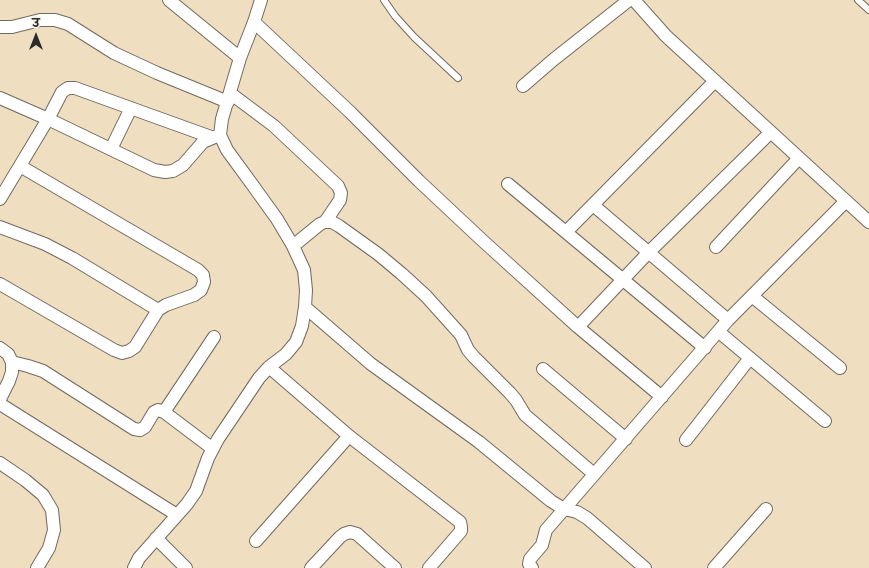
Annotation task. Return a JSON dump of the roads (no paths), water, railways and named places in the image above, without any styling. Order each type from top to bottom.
[{"type":"street","points":[[169,0],[240,58]]},
{"type":"street","points":[[0,98],[48,119],[154,170],[169,172],[174,171],[183,165],[203,142],[216,136],[240,58],[261,0]]},
{"type":"street","points":[[523,86],[553,60],[629,0]]},
{"type":"street","points":[[634,0],[666,36],[869,222]]},
{"type":"street","points":[[0,27],[12,27],[40,20],[56,20],[86,34],[121,56],[157,73],[229,97],[274,126],[338,186],[341,193],[340,200],[325,222]]},
{"type":"street","points":[[254,22],[350,112],[424,186],[578,327],[662,396]]},
{"type":"street","points":[[566,232],[715,81]]},
{"type":"street","points":[[0,199],[5,179],[20,166],[62,92],[68,88],[75,88],[216,136],[254,187],[293,246],[304,270],[306,290],[305,307],[302,326],[296,342],[286,354],[269,367],[248,391],[212,449],[200,476],[196,491],[187,504],[139,558],[134,568]]},
{"type":"street","points":[[111,150],[131,108]]},
{"type":"street","points":[[578,327],[648,253],[770,132]]},
{"type":"street","points":[[716,247],[799,158]]},
{"type":"street","points":[[0,284],[114,350],[122,353],[130,351],[135,347],[158,310],[166,305],[198,293],[204,282],[203,275],[198,270],[20,166]]},
{"type":"street","points":[[508,184],[705,348]]},
{"type":"street","points":[[532,568],[529,564],[530,559],[544,543],[543,537],[546,530],[728,320],[846,201]]},
{"type":"street","points":[[593,205],[728,320]]},
{"type":"street","points":[[293,246],[320,224],[332,222],[378,254],[426,296],[461,335],[468,350],[474,357],[516,400],[525,416],[594,474]]},
{"type":"street","points":[[0,227],[45,244],[72,258],[158,310]]},
{"type":"street","points":[[752,296],[840,368]]},
{"type":"street","points":[[305,307],[371,364],[479,442],[551,501],[564,509],[577,512],[587,518],[645,568]]},
{"type":"street","points":[[719,332],[825,421]]},
{"type":"street","points":[[164,412],[214,337]]},
{"type":"street","points":[[0,348],[8,354],[12,362],[12,372],[0,399]]},
{"type":"street","points":[[686,440],[750,358]]},
{"type":"street","points":[[12,362],[43,371],[134,429],[140,430],[145,427],[154,412],[158,410],[164,412],[212,449]]},
{"type":"street","points":[[269,367],[349,436],[460,522],[460,531],[429,568]]},
{"type":"street","points":[[543,369],[626,439]]},
{"type":"street","points":[[0,404],[177,515]]},
{"type":"street","points":[[256,541],[349,436]]},
{"type":"street","points":[[0,463],[25,480],[43,496],[52,510],[54,530],[49,548],[37,568]]},
{"type":"street","points":[[714,568],[766,509]]},
{"type":"street","points":[[311,568],[340,537],[350,532],[357,534],[395,568]]},
{"type":"street","points":[[156,538],[186,568]]},
{"type":"lane","points":[[384,0],[395,16],[414,37],[458,78]]},
{"type":"lane","points":[[858,0],[869,10]]}]
